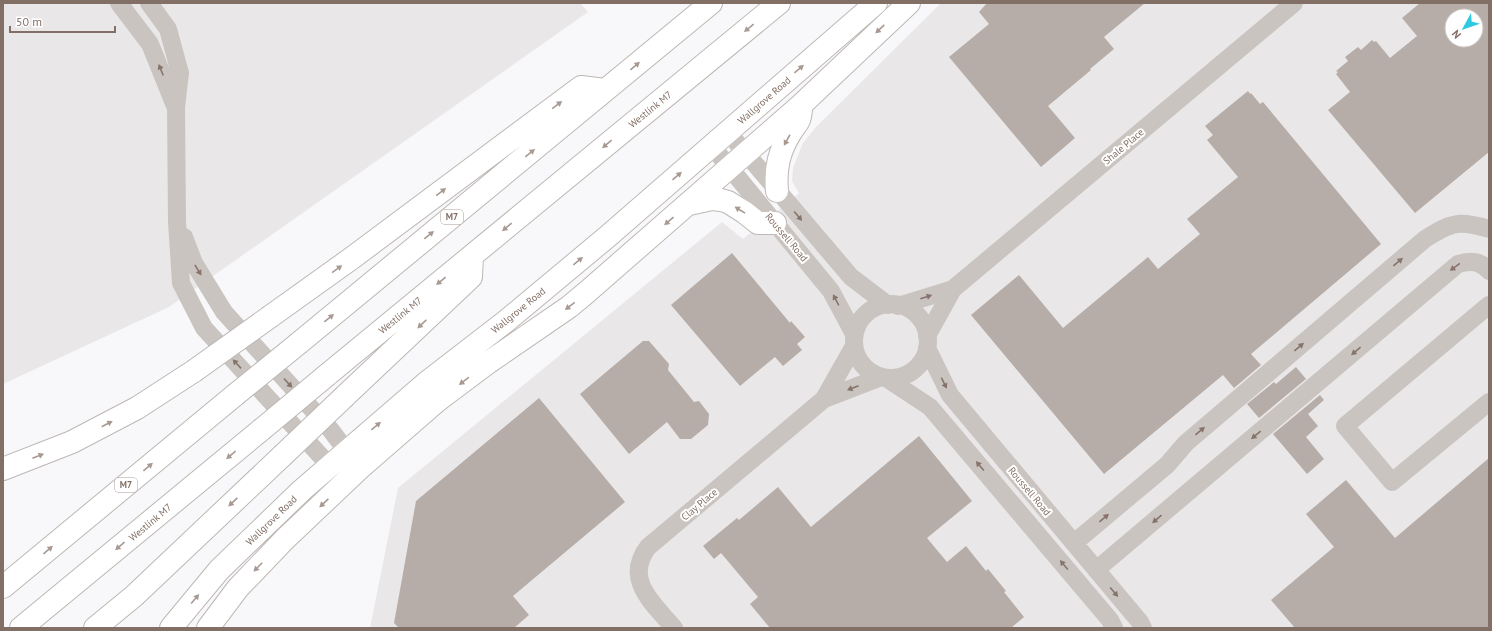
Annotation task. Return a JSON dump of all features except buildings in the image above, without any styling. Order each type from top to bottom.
[{"type":"main road","name":"M7","points":[[10,581],[711,3]]},
{"type":"main road","name":"Westlink M7","points":[[21,628],[779,3]]},
{"type":"main road","name":"Wallgrove Road","points":[[171,628],[219,570],[330,465],[426,383],[585,256],[876,3]]},
{"type":"main road","points":[[208,628],[238,588],[285,539],[352,475],[437,401],[489,362],[569,307],[801,105],[909,3]]},
{"type":"main road","name":"M7","points":[[3,469],[72,442],[137,408],[194,371],[352,258],[581,87],[605,90]]},
{"type":"main road","points":[[777,191],[776,174],[778,163],[783,146],[800,120],[801,105]]},
{"type":"main road","points":[[687,205],[712,199],[721,200],[739,209],[758,223],[775,223]]},
{"type":"main road","points":[[95,628],[138,592],[471,278],[472,256]]},
{"type":"street","points":[[119,3],[150,44],[176,106]]},
{"type":"street","points":[[149,3],[168,29],[180,74],[176,106],[177,222],[181,283],[204,328],[330,465],[352,475]]},
{"type":"street","name":"Shale Place","points":[[927,342],[953,289],[1294,3]]},
{"type":"street","points":[[727,131],[851,277],[893,305],[909,310],[917,316],[924,326],[927,342],[919,364],[913,371],[896,378],[884,377],[872,373],[863,366],[857,357],[854,340],[857,325],[863,317],[878,307],[893,305]]},
{"type":"street","name":"Roussell Road","points":[[711,146],[831,291],[854,340]]},
{"type":"street","points":[[177,222],[194,263],[224,312],[330,429],[347,451],[352,475]]},
{"type":"street","points":[[1074,543],[1167,465],[1186,443],[1426,239],[1444,227],[1455,224],[1473,225],[1489,229]]},
{"type":"street","points":[[1096,570],[1458,264],[1464,262],[1478,262],[1485,266],[1489,271]]},
{"type":"street","name":"Shale Place","points":[[893,305],[953,289]]},
{"type":"street","points":[[1489,305],[1345,426],[1392,482],[1489,402]]},
{"type":"street","name":"Clay Place","points":[[824,399],[854,340]]},
{"type":"street","name":"Roussell Road","points":[[927,342],[950,395],[1140,622],[1143,628]]},
{"type":"street","points":[[884,377],[930,407],[1110,620],[1114,628]]},
{"type":"street","name":"Clay Place","points":[[674,628],[641,587],[638,567],[644,552],[651,544],[824,399],[884,377]]},
{"type":"shaded area","points":[[3,3],[580,3],[588,12],[169,307],[3,384]]},
{"type":"shaded area","points":[[941,3],[1489,3],[1489,628],[370,628],[398,488],[722,222],[743,239],[799,193],[792,181],[793,168],[803,143],[817,126]]}]
